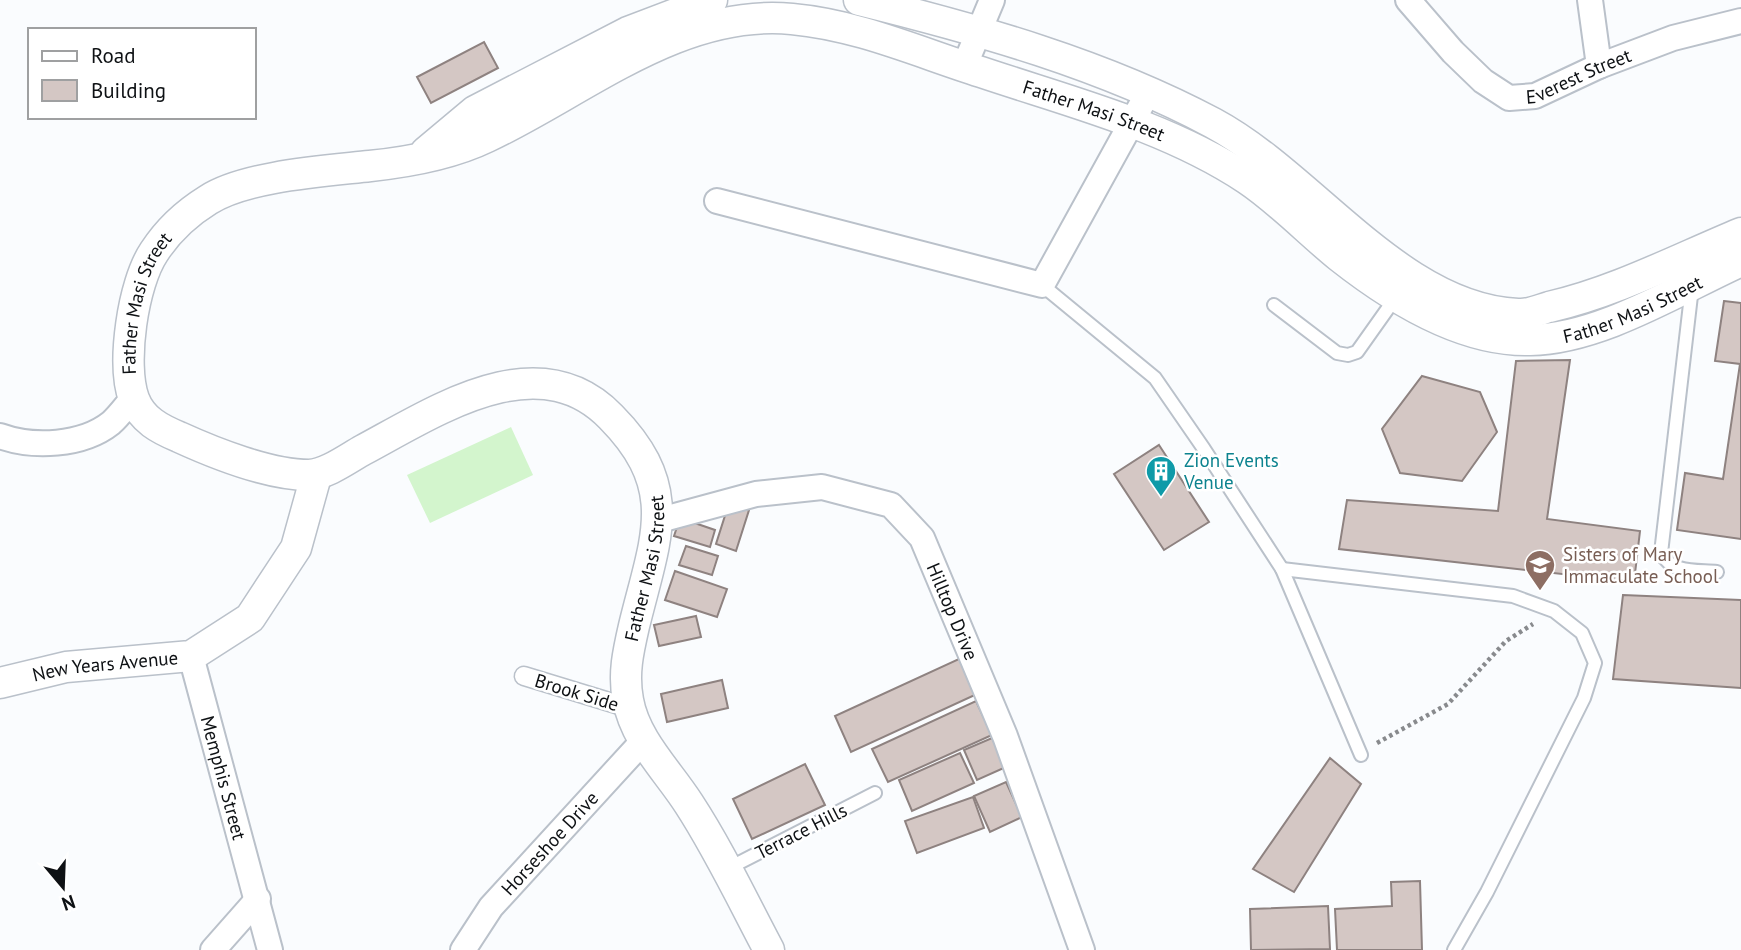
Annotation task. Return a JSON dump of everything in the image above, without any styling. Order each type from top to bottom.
[{"type":"street","points":[[415,161],[475,111],[628,32],[712,0]]},
{"type":"street","name":"Father Masi Street","points":[[859,0],[978,29],[1149,91],[1215,124],[1265,155],[1373,248],[1414,278],[1469,305],[1520,314],[1588,298],[1741,233]]},
{"type":"street","points":[[964,67],[992,0]]},
{"type":"street","name":"Everest Street","points":[[1408,0],[1463,62],[1483,81],[1509,98],[1535,96],[1600,66],[1673,38],[1741,21]]},
{"type":"street","points":[[1590,0],[1600,66]]},
{"type":"street","name":"Father Masi Street","points":[[769,950],[691,806],[644,740],[629,708],[624,666],[660,520],[648,464],[627,434],[602,407],[566,387],[524,380],[445,406],[316,476],[253,465],[182,439],[150,423],[134,398],[129,353],[133,310],[149,259],[176,225],[211,197],[243,185],[415,161],[480,141],[676,37],[738,10],[842,24],[1133,123],[1195,150],[1250,180],[1345,261],[1397,297],[1473,333],[1522,341],[1569,337],[1741,261]]},
{"type":"street","points":[[717,201],[1042,285],[1149,91]]},
{"type":"street","points":[[0,436],[20,443],[53,442],[88,435],[111,423],[134,398]]},
{"type":"street","name":"New Years Avenue","points":[[0,683],[66,667],[191,656],[250,618],[296,548],[316,476]]},
{"type":"street","name":"Hilltop Drive","points":[[660,520],[756,494],[822,487],[891,505],[922,538],[1005,736],[1082,950]]},
{"type":"street","name":"Memphis Street","points":[[191,656],[270,950]]},
{"type":"street","name":"Brook Side","points":[[524,676],[629,708]]},
{"type":"street","name":"Horseshoe Drive","points":[[463,950],[491,907],[644,740]]},
{"type":"street","points":[[213,950],[257,900]]},
{"type":"lane","points":[[1692,283],[1661,553],[1665,561],[1676,569],[1717,572]]},
{"type":"lane","points":[[1042,285],[1155,378],[1282,569],[1361,755]]},
{"type":"lane","points":[[1274,305],[1337,353],[1348,355],[1357,352],[1397,297]]},
{"type":"lane","points":[[1282,569],[1513,596],[1554,611],[1582,633],[1595,663],[1584,698],[1487,892],[1454,950]]},
{"type":"lane","name":"Terrace Hills","points":[[727,869],[875,793]]},
{"type":"path","points":[[1361,755],[1385,737],[1448,704],[1506,641],[1554,611]]},
{"type":"green space","points":[[511,427],[533,475],[430,523],[407,475]]},
{"type":"building","points":[[484,42],[498,68],[431,103],[417,77]]},
{"type":"building","points":[[1724,301],[1741,303],[1741,539],[1677,530],[1685,473],[1723,479],[1740,364],[1715,361]]},
{"type":"building","points":[[1570,360],[1547,519],[1640,531],[1634,582],[1339,549],[1347,500],[1498,511],[1516,361]]},
{"type":"building","points":[[1422,376],[1480,392],[1497,432],[1462,481],[1400,473],[1382,429]]},
{"type":"building","name":"Zion Events Venue","points":[[1159,445],[1209,522],[1164,550],[1114,474]]},
{"type":"building","points":[[729,503],[749,510],[736,551],[716,544]]},
{"type":"building","points":[[680,518],[715,530],[710,547],[674,536]]},
{"type":"building","points":[[686,546],[718,556],[712,575],[679,565]]},
{"type":"building","points":[[675,571],[727,589],[717,617],[665,600]]},
{"type":"building","points":[[1623,595],[1741,600],[1741,688],[1613,679]]},
{"type":"building","points":[[696,616],[701,637],[659,646],[654,625]]},
{"type":"building","points":[[961,658],[977,694],[851,752],[835,716]]},
{"type":"building","points":[[722,680],[728,708],[667,722],[661,694]]},
{"type":"building","points":[[976,701],[992,735],[888,782],[872,749]]},
{"type":"building","points":[[992,738],[1006,767],[977,780],[964,750]]},
{"type":"building","points":[[960,753],[974,783],[912,811],[899,780]]},
{"type":"building","points":[[1330,758],[1361,784],[1294,892],[1253,869]]},
{"type":"building","points":[[805,764],[825,805],[752,839],[733,799]]},
{"type":"building","points":[[1006,782],[1022,817],[990,832],[974,796]]},
{"type":"building","points":[[973,797],[984,828],[917,853],[905,821]]},
{"type":"building","points":[[1420,881],[1422,950],[1337,950],[1335,909],[1392,906],[1391,882]]},
{"type":"building","points":[[1328,906],[1330,949],[1251,950],[1250,909]]},
{"type":"place","name":"Zion Events Venue","points":[[1161,498]]},
{"type":"place","name":"Sisters of Mary Immaculate School","points":[[1540,592]]}]
